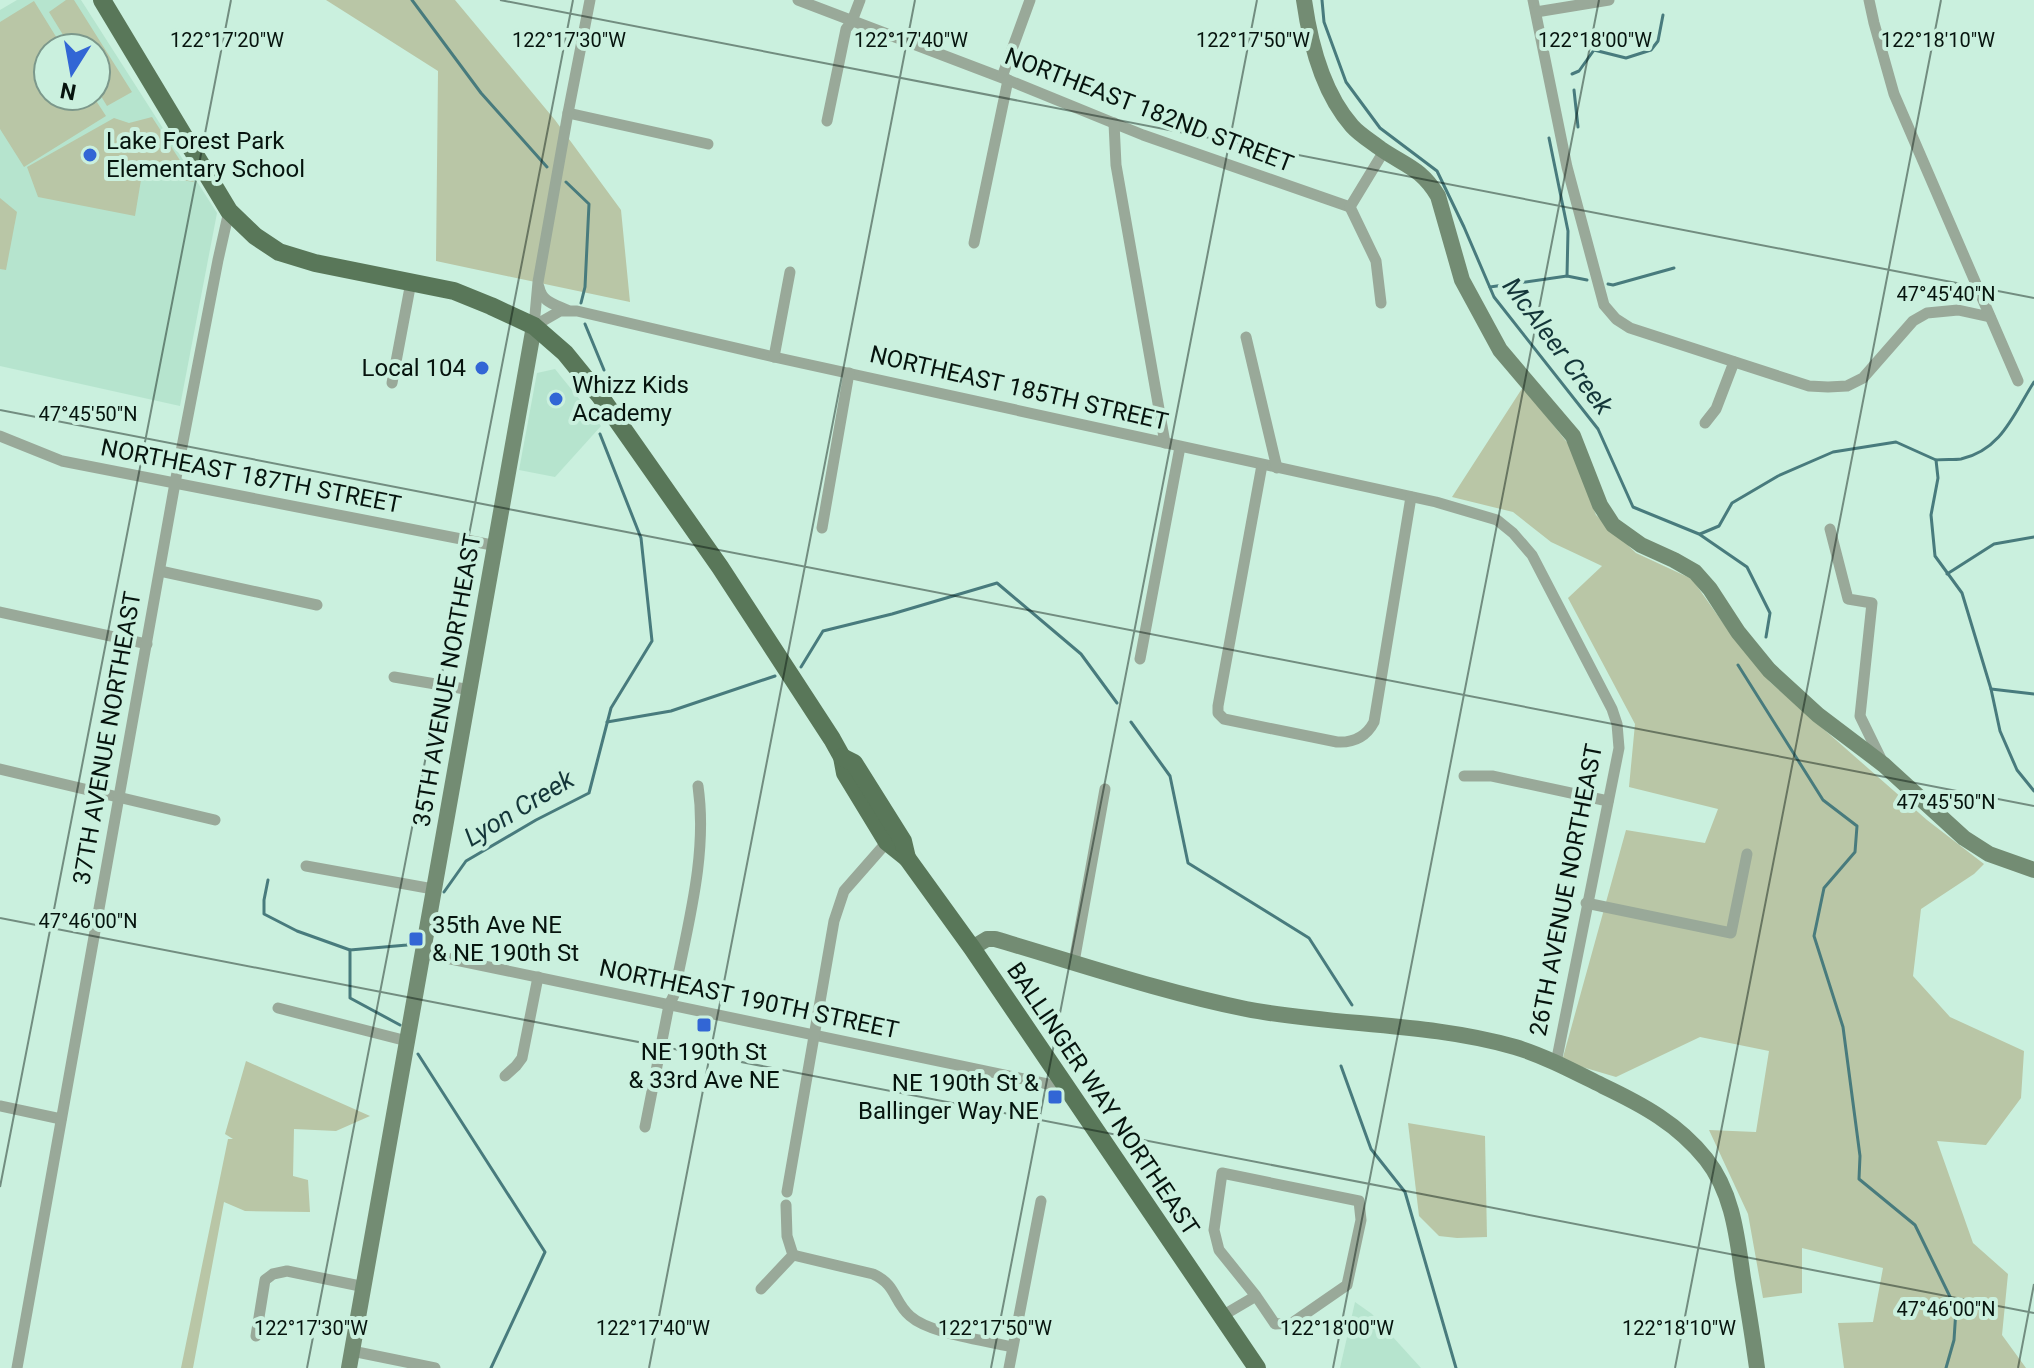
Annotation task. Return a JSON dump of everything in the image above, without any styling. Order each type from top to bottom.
[{"type":"main road","points":[[102,0],[229,211],[255,236],[279,252],[315,263],[454,291],[534,326],[565,353],[600,396],[720,567],[803,692],[842,757],[845,773],[887,842],[907,858]]},
{"type":"main road","points":[[842,757],[854,763],[903,841],[907,858]]},
{"type":"main road","name":"BALLINGER WAY NORTHEAST","points":[[907,858],[972,948],[1257,1368]]},
{"type":"street","name":"35TH AVENUE NORTHEAST","points":[[351,1360],[433,889],[497,546],[534,326],[538,282],[590,0]]},
{"type":"street","name":"NORTHEAST 182ND STREET","points":[[798,0],[1143,135],[1350,207]]},
{"type":"street","points":[[827,121],[846,29],[860,0]]},
{"type":"street","points":[[974,243],[1005,79],[1030,0]]},
{"type":"street","points":[[1304,0],[1317,59],[1334,102],[1354,129],[1419,172],[1431,185],[1438,196],[1462,280],[1500,350],[1573,436],[1600,505],[1613,525],[1641,545],[1695,572],[1769,670],[1818,715],[1884,765],[1964,838],[1989,854],[2034,870]]},
{"type":"street","points":[[1609,0],[1534,6],[1567,167],[1604,305],[1616,319],[1630,328],[1809,386],[1847,386],[1863,378],[1913,321],[1927,313],[1958,310],[1990,317]]},
{"type":"street","points":[[1869,0],[1894,94],[2018,381]]},
{"type":"street","points":[[568,113],[708,144]]},
{"type":"street","points":[[1114,123],[1116,165],[1165,443]]},
{"type":"street","points":[[1381,303],[1376,261],[1350,207],[1384,151]]},
{"type":"street","name":"37TH AVENUE NORTHEAST","points":[[17,1368],[175,483],[229,211]]},
{"type":"street","points":[[774,357],[790,272]]},
{"type":"street","points":[[392,383],[411,282]]},
{"type":"street","points":[[538,282],[542,296],[548,302],[569,311]]},
{"type":"street","points":[[534,326],[560,311],[569,311]]},
{"type":"street","name":"NORTHEAST 185TH STREET","points":[[569,311],[1451,506],[1497,520]]},
{"type":"street","points":[[1246,337],[1277,468]]},
{"type":"street","points":[[1705,423],[1716,409],[1734,362]]},
{"type":"street","points":[[822,528],[849,373]]},
{"type":"street","name":"NORTHEAST 187TH STREET","points":[[0,436],[62,461],[497,546]]},
{"type":"street","points":[[1140,659],[1180,447]]},
{"type":"street","points":[[1262,465],[1218,706],[1218,713],[1224,719],[1348,743],[1369,732],[1374,722],[1411,497]]},
{"type":"street","name":"26TH AVENUE NORTHEAST","points":[[1497,520],[1532,555],[1617,724],[1619,748],[1556,1063]]},
{"type":"street","points":[[1830,529],[1848,599],[1872,603],[1860,716],[1884,765]]},
{"type":"street","points":[[160,571],[317,605]]},
{"type":"street","points":[[0,612],[147,644]]},
{"type":"street","points":[[394,677],[471,690]]},
{"type":"street","points":[[0,769],[215,820]]},
{"type":"street","points":[[1464,776],[1492,776],[1608,801]]},
{"type":"street","points":[[645,1127],[695,886],[702,828],[698,786]]},
{"type":"street","points":[[1074,962],[1105,789]]},
{"type":"street","points":[[793,1255],[787,1236],[786,1199],[834,921],[839,903],[852,880],[887,842]]},
{"type":"street","points":[[1586,903],[1731,933],[1747,854]]},
{"type":"street","points":[[306,866],[433,889]]},
{"type":"street","points":[[972,948],[987,939],[995,939],[1244,1008],[1286,1016],[1474,1037],[1517,1048],[1556,1063],[1655,1112],[1678,1129],[1711,1167],[1727,1196],[1736,1233],[1757,1368]]},
{"type":"street","name":"NORTHEAST 190TH STREET","points":[[422,953],[1067,1088]]},
{"type":"street","points":[[505,1076],[522,1058],[538,977]]},
{"type":"street","points":[[278,1008],[407,1041]]},
{"type":"street","points":[[0,1106],[61,1119]]},
{"type":"street","points":[[1222,1173],[1359,1201],[1361,1220],[1347,1285],[1292,1323],[1275,1324],[1256,1296],[1219,1250],[1214,1230],[1222,1173]]},
{"type":"street","points":[[1009,1368],[1041,1201]]},
{"type":"street","points":[[761,1289],[793,1255]]},
{"type":"street","points":[[793,1255],[884,1279],[902,1309],[913,1319],[934,1329],[1012,1347]]},
{"type":"street","points":[[256,1336],[265,1280],[273,1274],[287,1271],[365,1287]]},
{"type":"street","points":[[1222,1316],[1256,1296]]},
{"type":"street","points":[[351,1360],[435,1368]]},
{"type":"shaded area","name":"Lake Forest Park Elementary School","points":[[17,0],[81,0],[101,32],[32,32],[32,112],[112,112],[112,49],[217,213],[180,406],[0,366],[0,10]]},
{"type":"shaded area","points":[[66,0],[74,0],[94,32],[61,32],[49,12]]},
{"type":"shaded area","points":[[326,0],[455,0],[555,120],[621,210],[630,302],[436,261],[438,71]]},
{"type":"shaded area","points":[[34,1],[53,32],[32,32],[32,112],[103,112],[106,116],[24,167],[0,129],[0,22]]},
{"type":"shaded area","points":[[112,60],[132,92],[112,103]]},
{"type":"shaded area","points":[[152,117],[194,182],[142,174],[135,216],[38,197],[27,167],[114,118],[129,123]]},
{"type":"shaded area","points":[[0,198],[17,212],[6,270],[0,269]]},
{"type":"shaded area","name":"Whizz Kids Academy","points":[[555,369],[601,426],[555,477],[519,470],[537,373]]},
{"type":"shaded area","points":[[1523,387],[1570,446],[1596,515],[1636,553],[1692,579],[1770,682],[1927,820],[1984,864],[1921,909],[1913,976],[1950,1017],[2024,1051],[2021,1098],[1986,1145],[1937,1141],[1973,1243],[2008,1274],[2002,1335],[2026,1368],[1844,1368],[1838,1323],[1873,1322],[1883,1268],[1802,1248],[1802,1293],[1763,1298],[1748,1214],[1709,1130],[1756,1132],[1769,1051],[1700,1037],[1616,1077],[1562,1061],[1626,830],[1705,843],[1718,809],[1629,787],[1635,724],[1568,598],[1602,566],[1551,542],[1513,512],[1452,497]]},
{"type":"shaded area","points":[[246,1061],[370,1116],[336,1131],[294,1129],[293,1176],[308,1180],[310,1212],[245,1211],[224,1202],[193,1368],[181,1368],[228,1139],[233,1139],[225,1134]]},
{"type":"shaded area","points":[[1408,1123],[1485,1136],[1487,1237],[1439,1236],[1419,1216]]},
{"type":"shaded area","points":[[1355,1302],[1372,1314],[1421,1368],[1340,1368]]},
{"type":"waterway","name":"Lyon Creek","points":[[412,0],[481,93],[547,167]]},
{"type":"waterway","name":"McAleer Creek","points":[[1322,0],[1324,22],[1346,82],[1380,128],[1437,171],[1494,297],[1598,429],[1633,507],[1699,534],[1747,567],[1770,613],[1766,637]]},
{"type":"waterway","points":[[1572,74],[1579,71],[1594,50],[1626,58],[1651,50],[1658,41],[1663,15]]},
{"type":"waterway","points":[[1574,90],[1578,127]]},
{"type":"waterway","points":[[1549,138],[1568,231],[1567,276]]},
{"type":"waterway","name":"Lyon Creek","points":[[566,182],[589,204],[585,287],[581,303]]},
{"type":"waterway","points":[[1608,284],[1674,268]]},
{"type":"waterway","points":[[1490,287],[1567,276],[1587,280]]},
{"type":"waterway","name":"Lyon Creek","points":[[585,324],[604,370]]},
{"type":"waterway","points":[[1936,460],[1961,459],[1987,448],[2013,418],[2034,382]]},
{"type":"waterway","name":"Lyon Creek","points":[[444,892],[466,861],[589,793],[611,708],[652,641],[641,538],[600,434]]},
{"type":"waterway","points":[[1700,534],[1719,526],[1732,503],[1778,476],[1833,452],[1896,442],[1936,460],[1938,478],[1931,515],[1935,556],[1962,593],[1991,689],[2000,731],[2017,770],[2034,791]]},
{"type":"waterway","points":[[1947,574],[1994,544],[2034,537]]},
{"type":"waterway","points":[[801,667],[823,631],[997,583],[1081,654],[1117,703]]},
{"type":"waterway","name":"McAleer Creek","points":[[1738,665],[1823,800],[1857,826],[1855,852],[1824,888],[1814,936],[1843,1027],[1860,1156],[1859,1179],[1915,1225],[1956,1309],[1954,1340],[1946,1368]]},
{"type":"waterway","points":[[607,722],[671,711],[775,676]]},
{"type":"waterway","points":[[1991,689],[2034,694]]},
{"type":"waterway","points":[[1131,722],[1170,776],[1188,863],[1309,938],[1352,1005]]},
{"type":"waterway","points":[[268,880],[264,914],[297,931],[350,950]]},
{"type":"waterway","name":"Lyon Creek","points":[[400,1025],[350,998],[350,950],[407,945],[416,932]]},
{"type":"waterway","name":"Lyon Creek","points":[[418,1054],[545,1252],[491,1368]]},
{"type":"waterway","points":[[1341,1066],[1371,1149],[1405,1192],[1456,1368]]},
{"type":"place","name":"Lake Forest Park Elementary School","points":[[90,155]]},
{"type":"place","name":"Local 104","points":[[482,368]]},
{"type":"place","name":"Whizz Kids Academy","points":[[556,399]]},
{"type":"place","name":"35th Ave NE & NE 190th St","points":[[416,939]]},
{"type":"place","name":"NE 190th St & 33rd Ave NE","points":[[704,1025]]},
{"type":"place","name":"NE 190th St & Ballinger Way NE","points":[[1055,1097]]}]
